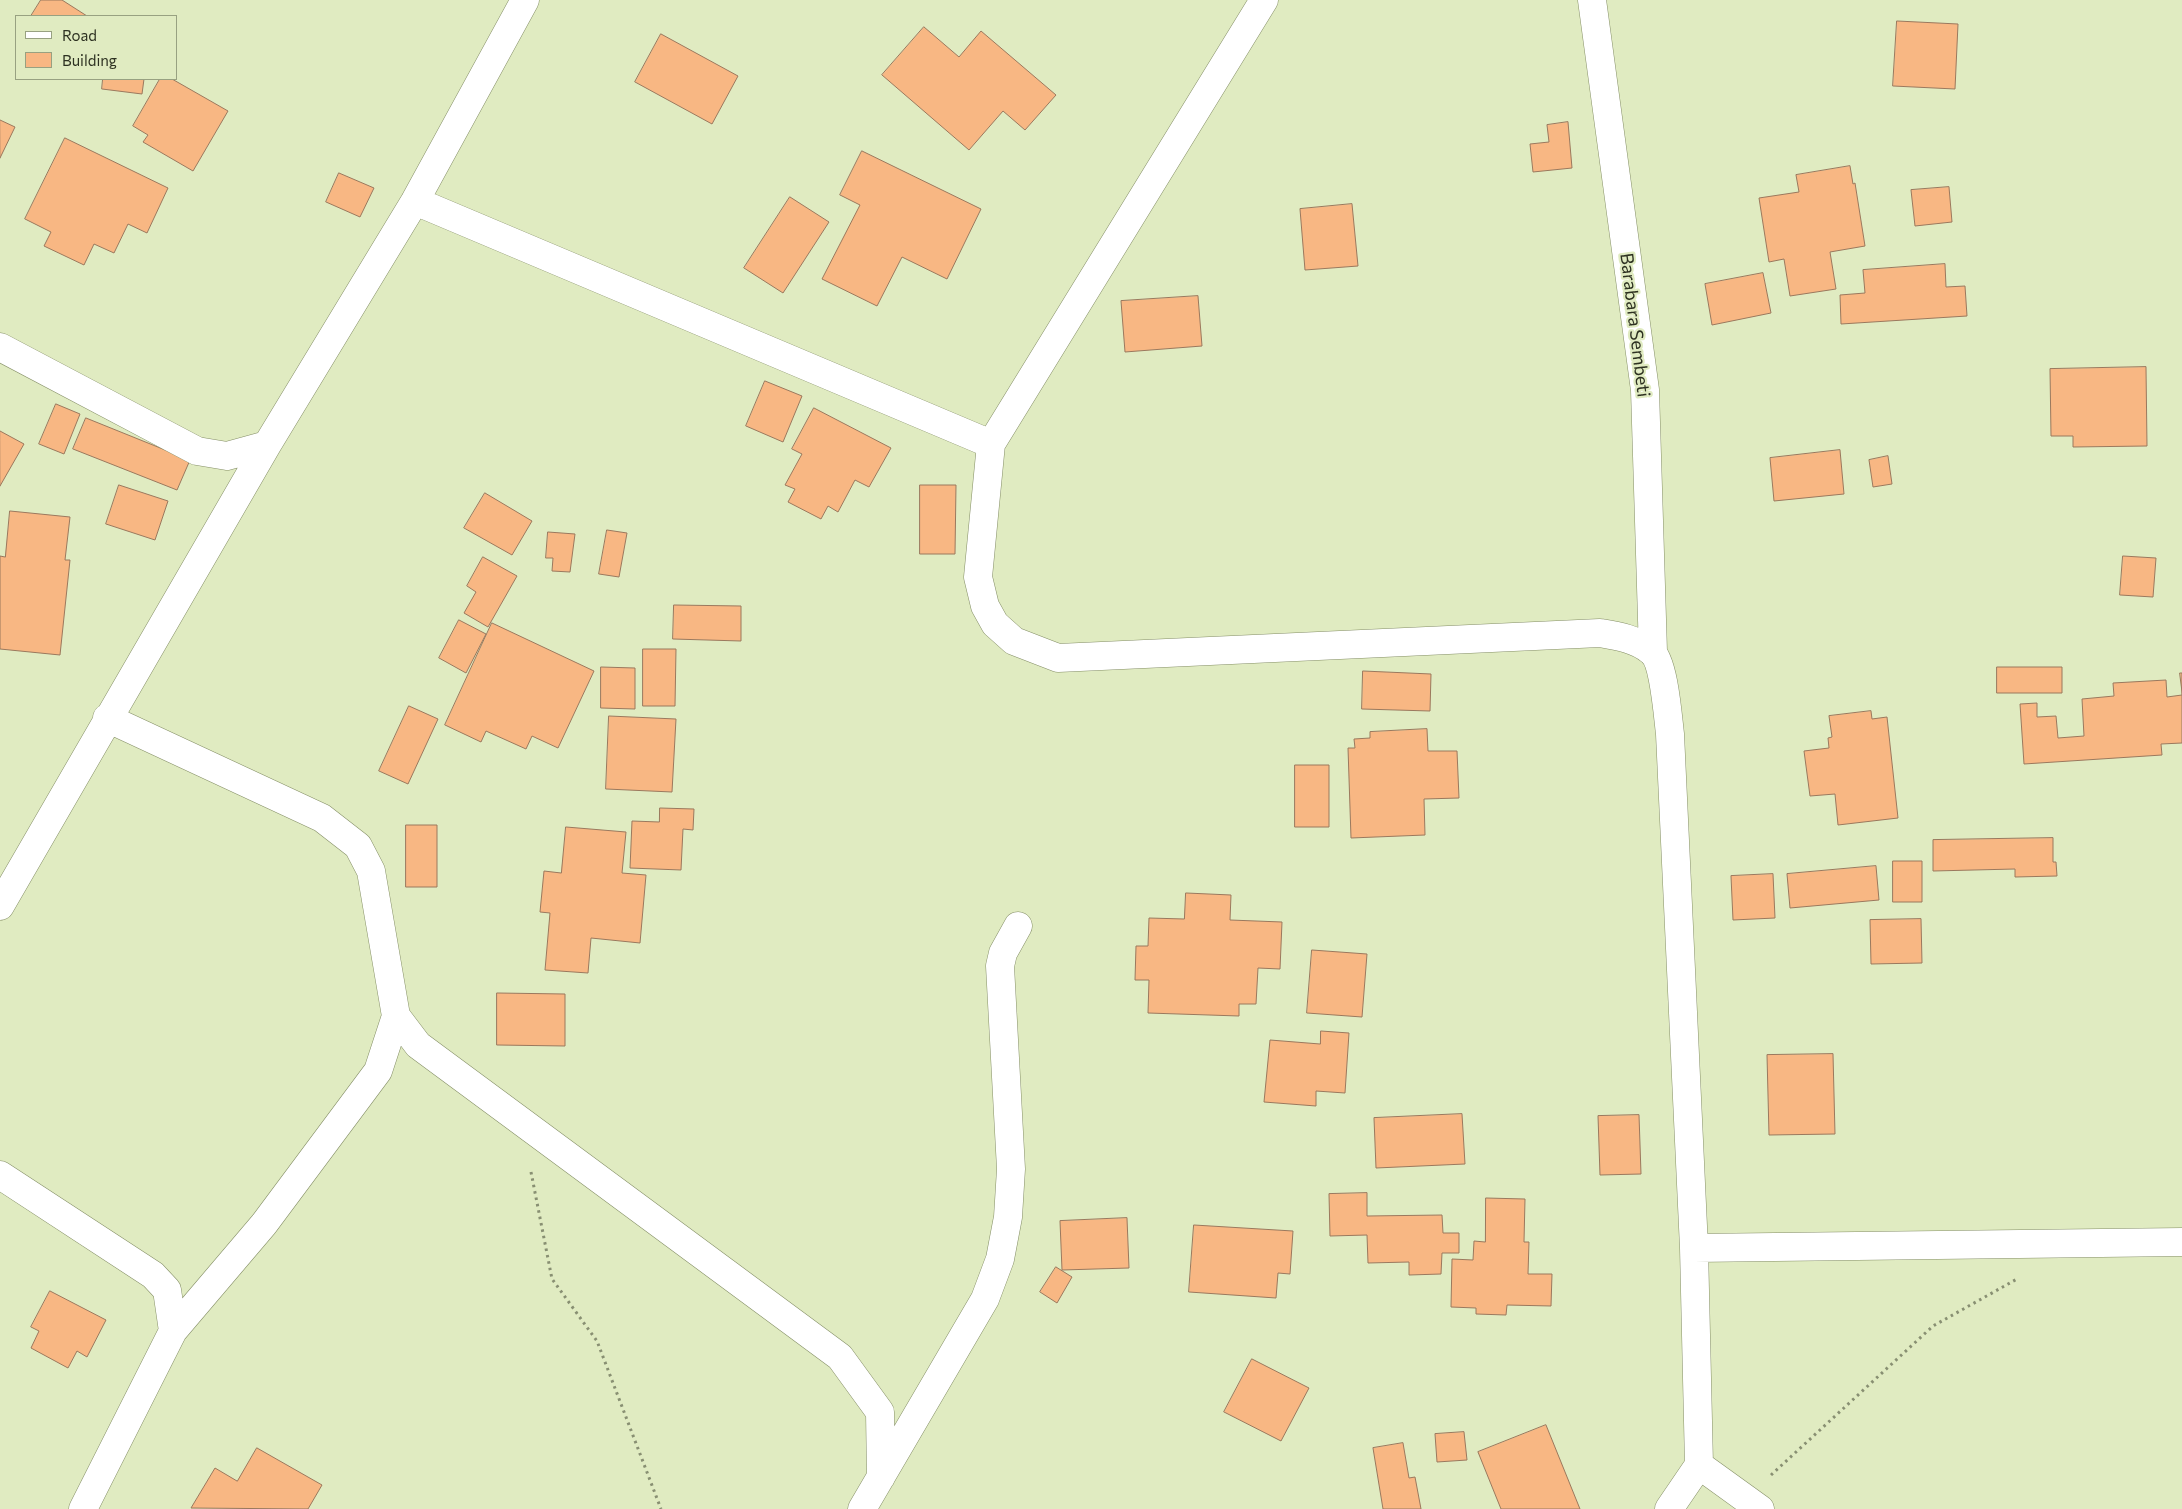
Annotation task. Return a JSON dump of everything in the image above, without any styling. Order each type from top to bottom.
[{"type":"street","points":[[0,906],[267,445],[414,201],[525,0]]},
{"type":"street","points":[[1264,0],[991,444],[978,578],[985,606],[995,624],[1014,640],[1058,658],[1600,633],[1627,638],[1653,652]]},
{"type":"street","name":"Barabara Sembeti","points":[[1592,0],[1645,390],[1653,652],[1660,670],[1670,734],[1694,1248],[1699,1465]]},
{"type":"street","points":[[414,201],[991,444]]},
{"type":"street","points":[[0,347],[197,451],[227,456],[267,445]]},
{"type":"street","points":[[108,718],[322,818],[358,846],[371,871],[396,1016],[418,1045],[840,1357],[880,1412],[881,1477]]},
{"type":"street","points":[[862,1509],[985,1299],[1000,1259],[1008,1218],[1011,1169],[1000,966],[1004,953],[1018,926]]},
{"type":"street","points":[[83,1509],[173,1331],[264,1224],[378,1071],[396,1016]]},
{"type":"street","points":[[0,1175],[153,1276],[167,1290],[173,1331]]},
{"type":"street","points":[[1694,1248],[2182,1242]]},
{"type":"street","points":[[1669,1509],[1699,1465],[1753,1505]]},
{"type":"path","points":[[529,1166],[552,1279],[597,1341],[661,1509]]},
{"type":"path","points":[[1753,1505],[1771,1475],[1934,1326],[2020,1277]]},
{"type":"building","points":[[41,0],[62,0],[85,15],[32,15]]},
{"type":"building","points":[[1897,21],[1958,24],[1955,89],[1893,86]]},
{"type":"building","points":[[924,27],[959,57],[981,31],[1056,95],[1025,130],[1003,111],[969,150],[882,75]]},
{"type":"building","points":[[661,34],[738,76],[712,124],[635,82]]},
{"type":"building","points":[[103,80],[144,80],[142,94],[102,89]]},
{"type":"building","points":[[159,80],[174,80],[228,111],[193,171],[143,142],[148,135],[133,126]]},
{"type":"building","points":[[0,120],[15,127],[0,158]]},
{"type":"building","points":[[1568,122],[1572,168],[1533,172],[1530,144],[1549,142],[1547,125]]},
{"type":"building","points":[[65,138],[168,188],[147,233],[128,224],[114,253],[94,244],[84,265],[44,246],[51,232],[25,219]]},
{"type":"building","points":[[862,151],[981,209],[947,279],[902,257],[877,306],[822,279],[860,205],[840,195]]},
{"type":"building","points":[[1850,166],[1853,184],[1855,183],[1865,246],[1830,252],[1836,289],[1790,296],[1784,259],[1769,262],[1759,198],[1799,192],[1796,175]]},
{"type":"building","points":[[339,173],[374,188],[360,217],[326,202]]},
{"type":"building","points":[[1949,187],[1952,222],[1915,226],[1911,190]]},
{"type":"building","points":[[790,197],[829,222],[783,293],[744,268]]},
{"type":"building","points":[[1352,204],[1358,266],[1305,270],[1300,209]]},
{"type":"building","points":[[1945,264],[1946,287],[1965,286],[1967,316],[1841,324],[1840,295],[1865,293],[1863,270]]},
{"type":"building","points":[[1763,273],[1771,313],[1712,325],[1705,284]]},
{"type":"building","points":[[1198,296],[1202,346],[1125,352],[1121,301]]},
{"type":"building","points":[[2146,367],[2147,446],[2073,447],[2073,436],[2051,436],[2050,369]]},
{"type":"building","points":[[765,381],[802,396],[783,442],[746,426]]},
{"type":"building","points":[[56,404],[80,414],[64,454],[39,444]]},
{"type":"building","points":[[814,408],[891,448],[869,487],[855,480],[838,512],[828,506],[821,519],[788,502],[795,489],[785,485],[802,454],[792,449]]},
{"type":"building","points":[[86,418],[190,460],[177,490],[73,449]]},
{"type":"building","points":[[0,431],[24,444],[0,486]]},
{"type":"building","points":[[1840,450],[1844,494],[1774,501],[1770,458]]},
{"type":"building","points":[[1888,456],[1892,484],[1873,487],[1869,460]]},
{"type":"building","points":[[119,485],[168,501],[155,540],[106,524]]},
{"type":"building","points":[[920,485],[956,485],[955,554],[920,554]]},
{"type":"building","points":[[485,493],[532,521],[512,555],[464,528]]},
{"type":"building","points":[[10,511],[70,517],[65,560],[70,560],[60,655],[0,649],[0,556],[5,557]]},
{"type":"building","points":[[607,530],[627,533],[619,577],[599,574]]},
{"type":"building","points":[[548,532],[575,534],[570,572],[552,571],[553,558],[546,558]]},
{"type":"building","points":[[2123,556],[2156,558],[2153,597],[2120,595]]},
{"type":"building","points":[[483,557],[517,576],[488,627],[464,613],[476,592],[467,586]]},
{"type":"building","points":[[674,605],[741,606],[741,641],[673,639]]},
{"type":"building","points":[[459,620],[486,634],[466,673],[439,658]]},
{"type":"building","points":[[492,623],[594,671],[558,748],[532,736],[526,749],[486,731],[481,742],[445,725]]},
{"type":"building","points":[[643,649],[676,649],[675,706],[643,706]]},
{"type":"building","points":[[601,667],[635,668],[635,709],[601,708]]},
{"type":"building","points":[[1997,667],[2062,667],[2062,693],[1997,693]]},
{"type":"building","points":[[1363,671],[1431,674],[1430,711],[1362,709]]},
{"type":"building","points":[[2180,673],[2182,673],[2182,695]]},
{"type":"building","points":[[2166,680],[2167,697],[2182,695],[2182,743],[2161,744],[2162,755],[2024,764],[2020,704],[2037,703],[2037,717],[2056,716],[2058,738],[2084,736],[2082,699],[2114,696],[2113,683]]},
{"type":"building","points":[[409,706],[438,719],[408,784],[379,771]]},
{"type":"building","points":[[1871,711],[1872,719],[1887,717],[1898,818],[1838,825],[1835,794],[1810,796],[1804,751],[1829,748],[1828,738],[1832,737],[1829,716]]},
{"type":"building","points":[[609,716],[676,719],[672,792],[606,789]]},
{"type":"building","points":[[1427,729],[1428,751],[1457,751],[1459,798],[1424,799],[1425,835],[1351,838],[1348,748],[1355,748],[1354,739],[1370,738],[1370,732]]},
{"type":"building","points":[[1295,765],[1329,765],[1329,827],[1295,827]]},
{"type":"building","points":[[660,808],[694,809],[693,830],[683,829],[681,870],[630,868],[632,821],[659,822]]},
{"type":"building","points":[[406,825],[437,825],[437,887],[406,887]]},
{"type":"building","points":[[566,827],[626,832],[622,873],[646,875],[640,943],[591,938],[588,973],[545,970],[550,913],[540,912],[544,871],[561,873]]},
{"type":"building","points":[[2053,838],[2053,862],[2056,862],[2057,876],[2015,877],[2015,869],[1933,871],[1933,840]]},
{"type":"building","points":[[1893,861],[1922,861],[1922,902],[1893,902]]},
{"type":"building","points":[[1876,866],[1879,900],[1790,908],[1787,874]]},
{"type":"building","points":[[1773,874],[1775,918],[1733,920],[1731,876]]},
{"type":"building","points":[[1186,893],[1231,895],[1230,920],[1282,922],[1280,969],[1258,968],[1256,1004],[1239,1004],[1239,1016],[1148,1013],[1149,980],[1135,980],[1136,946],[1148,946],[1149,918],[1184,919]]},
{"type":"building","points":[[1921,919],[1922,963],[1871,964],[1870,920]]},
{"type":"building","points":[[1312,950],[1367,954],[1362,1017],[1307,1013]]},
{"type":"building","points":[[497,993],[565,994],[565,1046],[497,1045]]},
{"type":"building","points":[[1321,1031],[1349,1033],[1345,1093],[1316,1091],[1316,1106],[1264,1102],[1270,1040],[1320,1044]]},
{"type":"building","points":[[1833,1054],[1835,1134],[1769,1135],[1767,1055]]},
{"type":"building","points":[[1462,1114],[1465,1164],[1376,1168],[1374,1118]]},
{"type":"building","points":[[1639,1115],[1641,1174],[1600,1175],[1598,1116]]},
{"type":"building","points":[[1367,1193],[1367,1216],[1442,1215],[1443,1233],[1459,1233],[1459,1253],[1442,1253],[1441,1274],[1409,1275],[1409,1262],[1368,1263],[1367,1235],[1330,1236],[1329,1194]]},
{"type":"building","points":[[1486,1198],[1525,1199],[1524,1242],[1529,1242],[1528,1274],[1552,1274],[1551,1306],[1507,1305],[1506,1315],[1476,1314],[1476,1308],[1451,1307],[1452,1259],[1473,1260],[1474,1241],[1485,1242]]},
{"type":"building","points":[[1127,1218],[1129,1268],[1062,1270],[1060,1221]]},
{"type":"building","points":[[1194,1225],[1293,1231],[1290,1274],[1278,1273],[1276,1298],[1189,1292]]},
{"type":"building","points":[[1056,1267],[1072,1277],[1057,1303],[1040,1292]]},
{"type":"building","points":[[50,1291],[106,1320],[87,1357],[77,1351],[68,1368],[31,1348],[39,1331],[31,1327]]},
{"type":"building","points":[[1252,1359],[1309,1388],[1281,1441],[1224,1412]]},
{"type":"building","points":[[1546,1425],[1580,1509],[1501,1509],[1478,1452]]},
{"type":"building","points":[[1464,1432],[1467,1460],[1437,1462],[1435,1434]]},
{"type":"building","points":[[1403,1443],[1409,1478],[1415,1477],[1421,1509],[1383,1509],[1373,1448]]},
{"type":"building","points":[[257,1448],[322,1485],[308,1509],[191,1508],[215,1468],[237,1481]]}]
